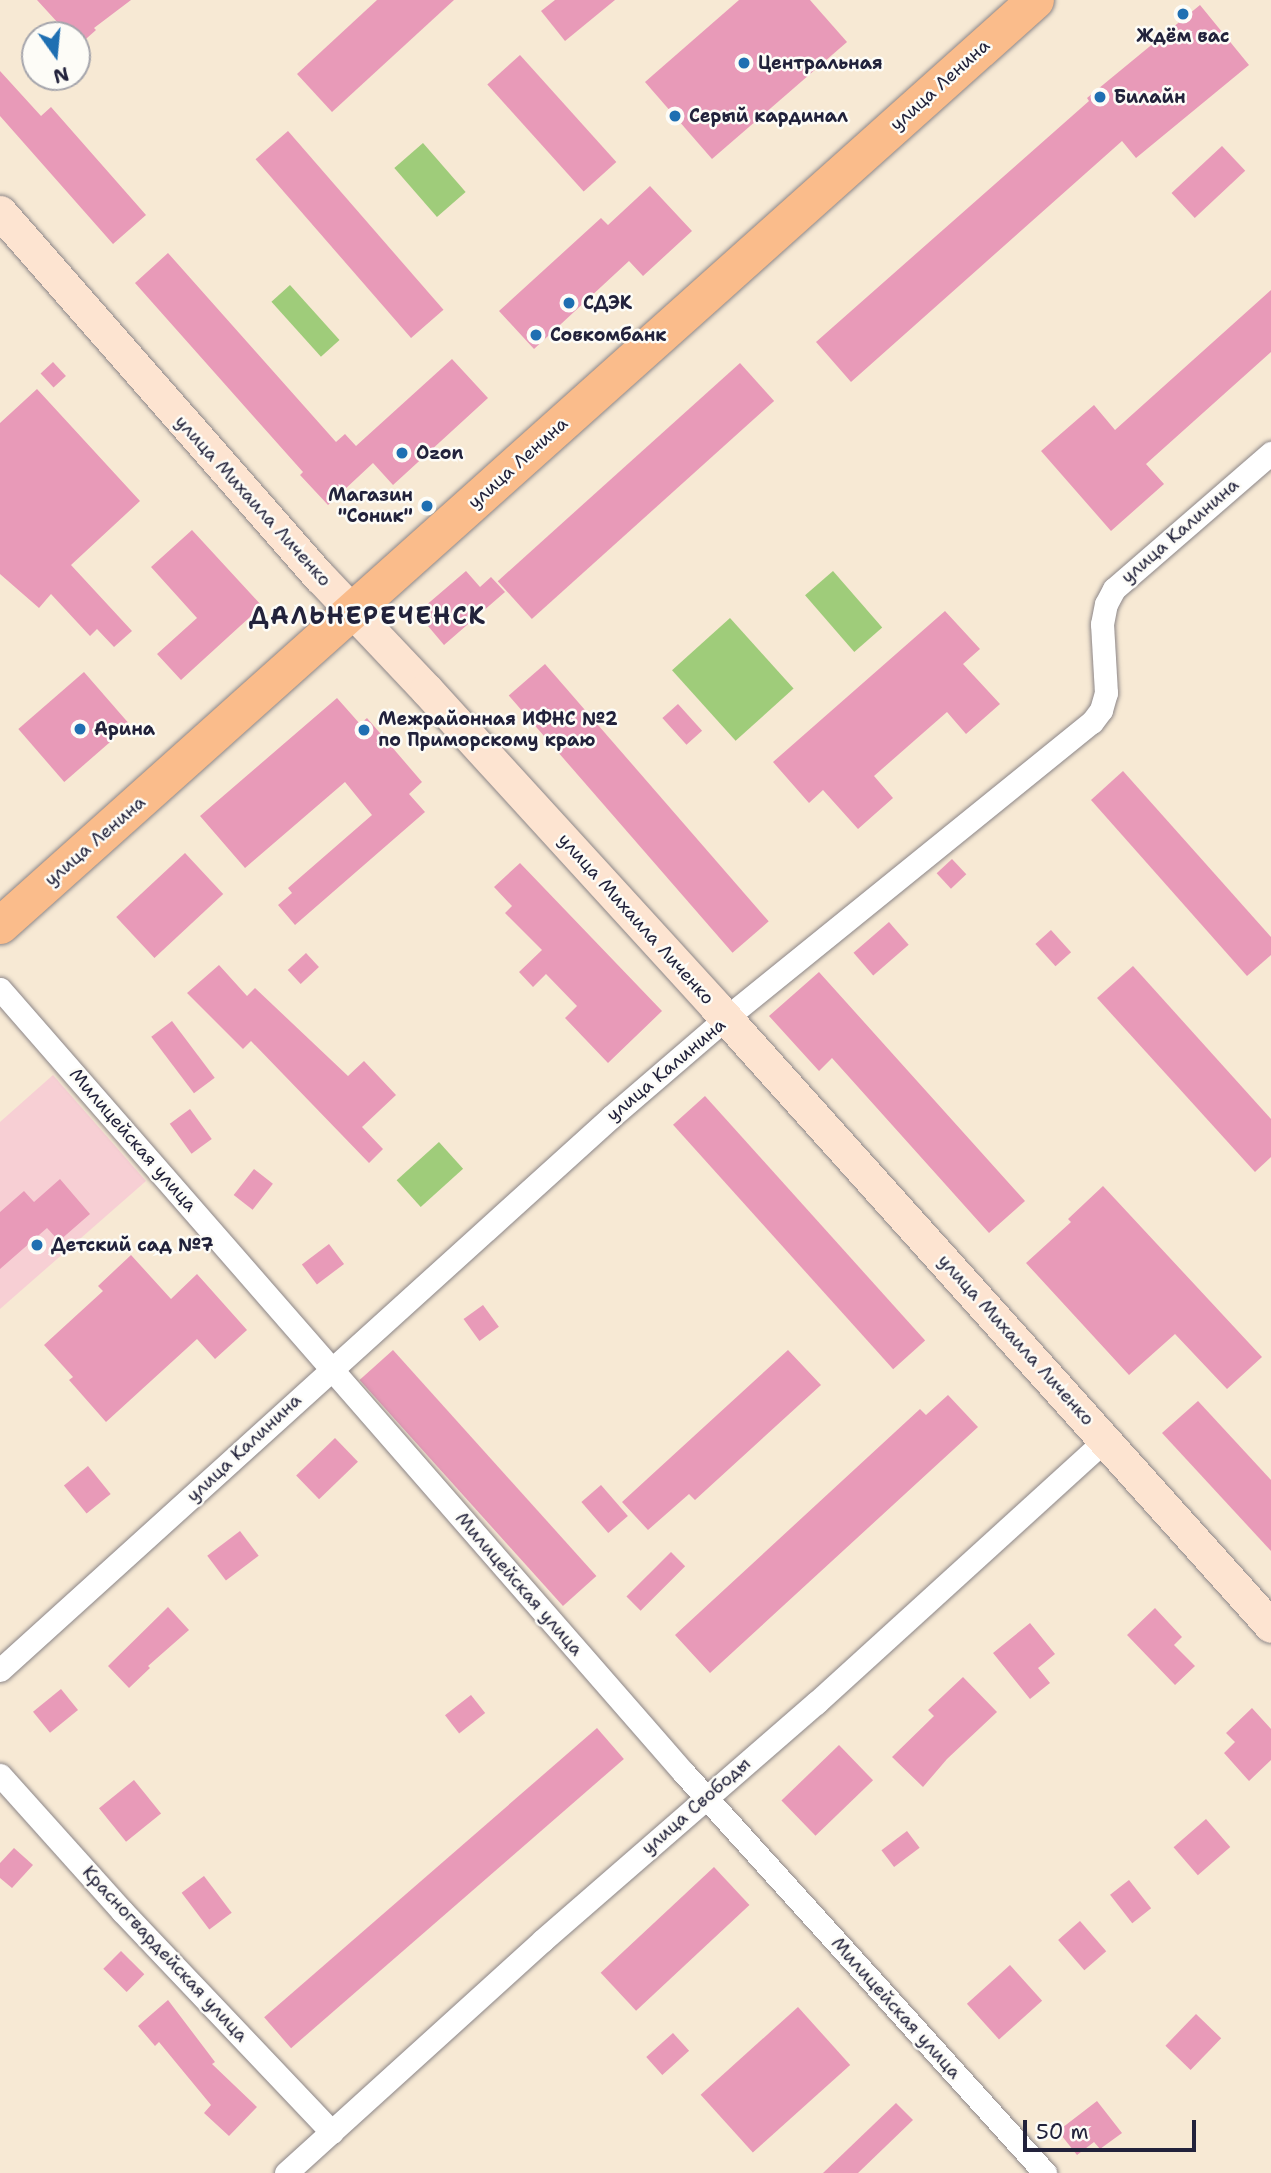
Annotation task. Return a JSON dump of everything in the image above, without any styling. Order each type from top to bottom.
[{"type":"main road","name":"улица Ленина","points":[[0,925],[1035,0]]},
{"type":"main road","name":"улица Михаила Личенко","points":[[0,212],[217,462],[726,1018],[1271,1626]]},
{"type":"street","name":"улица Калинина","points":[[0,1670],[565,1157],[726,1018],[1092,722],[1101,710],[1106,693],[1102,624],[1106,604],[1114,589],[1271,453]]},
{"type":"street","name":"Милицейская улица","points":[[0,989],[706,1797],[1045,2173]]},
{"type":"street","name":"улица Свободы","points":[[286,2173],[706,1797],[816,1703],[1106,1439]]},
{"type":"street","name":"Красногвардейская улица","points":[[0,1775],[122,1911],[332,2132]]},
{"type":"shaded area","name":"Детский сад №7","points":[[53,1075],[146,1181],[0,1309],[0,1122]]},
{"type":"green space","points":[[423,143],[466,192],[437,217],[394,168]]},
{"type":"green space","points":[[290,285],[340,340],[321,357],[271,302]]},
{"type":"green space","points":[[833,571],[882,628],[854,652],[805,595]]},
{"type":"green space","points":[[730,618],[794,689],[736,741],[672,670]]},
{"type":"green space","points":[[439,1142],[463,1169],[421,1207],[397,1180]]},
{"type":"building","points":[[37,0],[131,0],[94,28],[96,30],[91,34],[91,21],[56,21]]},
{"type":"building","points":[[377,0],[454,0],[332,112],[297,74]]},
{"type":"building","points":[[555,0],[615,0],[565,41],[541,11]]},
{"type":"building","points":[[739,0],[810,0],[847,42],[712,159],[645,82]]},
{"type":"building","points":[[1200,5],[1249,65],[1136,158],[1122,141],[851,382],[816,342],[1089,101],[1087,98]]},
{"type":"building","points":[[520,55],[616,162],[584,191],[487,84]]},
{"type":"building","points":[[0,71],[41,116],[51,107],[146,215],[113,244],[0,116]]},
{"type":"building","points":[[288,131],[443,310],[411,338],[256,159]]},
{"type":"building","points":[[1222,146],[1245,171],[1195,218],[1172,193]]},
{"type":"building","points":[[650,186],[692,231],[643,276],[629,261],[534,349],[499,311],[601,218],[608,225]]},
{"type":"building","points":[[168,253],[336,442],[345,434],[356,446],[452,359],[488,398],[393,485],[373,463],[328,505],[300,475],[303,472],[135,283]]},
{"type":"building","points":[[1271,290],[1271,352],[1146,464],[1164,484],[1111,531],[1041,451],[1094,405],[1115,430]]},
{"type":"building","points":[[53,362],[66,376],[54,387],[41,374]]},
{"type":"building","points":[[740,363],[774,401],[532,619],[498,581]]},
{"type":"building","points":[[37,389],[140,501],[71,565],[132,631],[114,647],[97,629],[90,636],[51,594],[39,608],[0,574],[0,423]]},
{"type":"building","points":[[192,530],[262,606],[181,680],[157,654],[197,618],[151,567]]},
{"type":"building","points":[[466,571],[480,587],[491,577],[505,592],[444,645],[417,613]]},
{"type":"building","points":[[945,611],[980,649],[963,664],[1000,704],[966,734],[947,712],[874,776],[893,798],[858,829],[823,790],[809,803],[773,762]]},
{"type":"building","points":[[545,664],[769,921],[732,953],[509,695]]},
{"type":"building","points":[[84,672],[130,725],[64,782],[18,729]]},
{"type":"building","points":[[337,698],[360,724],[367,718],[422,782],[409,794],[425,812],[295,925],[278,905],[292,893],[288,888],[372,815],[345,782],[245,868],[200,816]]},
{"type":"building","points":[[678,704],[702,731],[686,745],[662,718]]},
{"type":"building","points":[[1123,771],[1271,937],[1271,955],[1247,976],[1091,800]]},
{"type":"building","points":[[185,853],[223,894],[154,958],[116,917]]},
{"type":"building","points":[[952,859],[966,874],[951,889],[937,873]]},
{"type":"building","points":[[520,863],[662,1011],[608,1063],[565,1018],[577,1006],[546,974],[533,987],[519,972],[542,950],[505,913],[512,906],[494,887]]},
{"type":"building","points":[[889,922],[909,945],[873,975],[854,953]]},
{"type":"building","points":[[1051,930],[1071,952],[1055,966],[1035,944]]},
{"type":"building","points":[[306,953],[319,967],[301,984],[288,970]]},
{"type":"building","points":[[219,965],[247,996],[255,988],[348,1076],[364,1061],[396,1095],[362,1127],[383,1149],[369,1163],[251,1041],[243,1049],[187,993]]},
{"type":"building","points":[[1133,966],[1271,1119],[1271,1157],[1255,1172],[1097,998]]},
{"type":"building","points":[[819,972],[1025,1201],[989,1233],[832,1058],[819,1071],[769,1016]]},
{"type":"building","points":[[172,1021],[215,1078],[194,1093],[151,1037]]},
{"type":"building","points":[[705,1096],[925,1340],[893,1369],[673,1125]]},
{"type":"building","points":[[190,1109],[212,1139],[192,1154],[170,1124]]},
{"type":"building","points":[[254,1169],[273,1184],[253,1210],[234,1195]]},
{"type":"building","points":[[60,1179],[90,1214],[59,1241],[47,1228],[0,1269],[0,1212],[24,1191],[34,1202]]},
{"type":"building","points":[[1103,1186],[1262,1357],[1227,1389],[1175,1334],[1129,1375],[1026,1263],[1071,1222],[1068,1219]]},
{"type":"building","points":[[329,1244],[344,1264],[317,1284],[302,1264]]},
{"type":"building","points":[[131,1255],[171,1299],[197,1274],[247,1330],[215,1359],[197,1339],[106,1422],[69,1380],[73,1377],[44,1345],[103,1291],[98,1286]]},
{"type":"building","points":[[483,1305],[499,1327],[479,1341],[464,1319]]},
{"type":"building","points":[[393,1350],[596,1576],[563,1606],[360,1380]]},
{"type":"building","points":[[788,1350],[821,1385],[695,1500],[689,1494],[648,1530],[622,1502]]},
{"type":"building","points":[[948,1395],[978,1427],[710,1673],[675,1635],[920,1409],[926,1415]]},
{"type":"building","points":[[1198,1401],[1271,1480],[1271,1551],[1162,1433]]},
{"type":"building","points":[[335,1438],[358,1462],[319,1499],[296,1476]]},
{"type":"building","points":[[88,1466],[111,1494],[87,1513],[64,1486]]},
{"type":"building","points":[[601,1485],[628,1516],[608,1533],[581,1502]]},
{"type":"building","points":[[240,1531],[259,1556],[226,1580],[207,1556]]},
{"type":"building","points":[[671,1552],[685,1566],[641,1611],[626,1597]]},
{"type":"building","points":[[168,1607],[189,1630],[148,1666],[150,1668],[129,1688],[108,1666]]},
{"type":"building","points":[[1155,1608],[1182,1637],[1174,1645],[1195,1666],[1175,1685],[1127,1635]]},
{"type":"building","points":[[1030,1623],[1055,1654],[1038,1668],[1050,1683],[1030,1699],[993,1653]]},
{"type":"building","points":[[963,1677],[997,1712],[947,1759],[923,1787],[892,1757],[934,1716],[928,1710]]},
{"type":"building","points":[[61,1689],[78,1710],[50,1733],[33,1712]]},
{"type":"building","points":[[471,1695],[485,1713],[459,1733],[445,1715]]},
{"type":"building","points":[[1252,1708],[1271,1729],[1271,1760],[1249,1781],[1224,1753],[1235,1742],[1226,1733]]},
{"type":"building","points":[[597,1728],[624,1759],[291,2048],[264,2017]]},
{"type":"building","points":[[839,1745],[873,1780],[815,1836],[781,1801]]},
{"type":"building","points":[[134,1780],[161,1813],[126,1842],[99,1808]]},
{"type":"building","points":[[1206,1819],[1230,1847],[1198,1875],[1174,1847]]},
{"type":"building","points":[[907,1831],[920,1848],[894,1867],[881,1850]]},
{"type":"building","points":[[14,1848],[33,1865],[12,1888],[0,1878],[0,1863]]},
{"type":"building","points":[[714,1867],[749,1905],[636,2011],[601,1973]]},
{"type":"building","points":[[204,1876],[232,1913],[209,1930],[182,1893]]},
{"type":"building","points":[[1129,1880],[1151,1908],[1132,1923],[1110,1895]]},
{"type":"building","points":[[1080,1921],[1106,1951],[1084,1970],[1058,1940]]},
{"type":"building","points":[[121,1951],[144,1974],[127,1992],[103,1969]]},
{"type":"building","points":[[1010,1965],[1042,2001],[999,2039],[967,2004]]},
{"type":"building","points":[[168,2000],[215,2062],[212,2064],[257,2107],[229,2136],[204,2113],[211,2105],[159,2042],[155,2046],[138,2026]]},
{"type":"building","points":[[798,2007],[850,2065],[753,2153],[701,2095]]},
{"type":"building","points":[[1196,2014],[1221,2038],[1191,2070],[1165,2046]]},
{"type":"building","points":[[673,2033],[689,2051],[662,2075],[646,2057]]},
{"type":"building","points":[[1097,2101],[1122,2133],[1100,2149],[1094,2142],[1077,2155],[1058,2131]]},
{"type":"building","points":[[896,2103],[913,2120],[858,2173],[823,2173]]},
{"type":"place","name":"Ждём вас","points":[[1183,14]]},
{"type":"place","name":"Центральная","points":[[744,63]]},
{"type":"place","name":"Билайн","points":[[1100,97]]},
{"type":"place","name":"Серый кардинал","points":[[675,116]]},
{"type":"place","name":"СДЭК","points":[[569,303]]},
{"type":"place","name":"Совкомбанк","points":[[536,335]]},
{"type":"place","name":"Ozon","points":[[402,453]]},
{"type":"place","name":"Магазин \"Соник\"","points":[[427,506]]},
{"type":"place","name":"Арина","points":[[80,729]]},
{"type":"place","name":"Межрайонная ИФНС №2 по Приморскому краю","points":[[364,730]]},
{"type":"place","name":"Детский сад №7","points":[[37,1245]]},
{"type":"district","name":"ДАЛЬНЕРЕЧЕНСК","points":[[368,617]]}]
